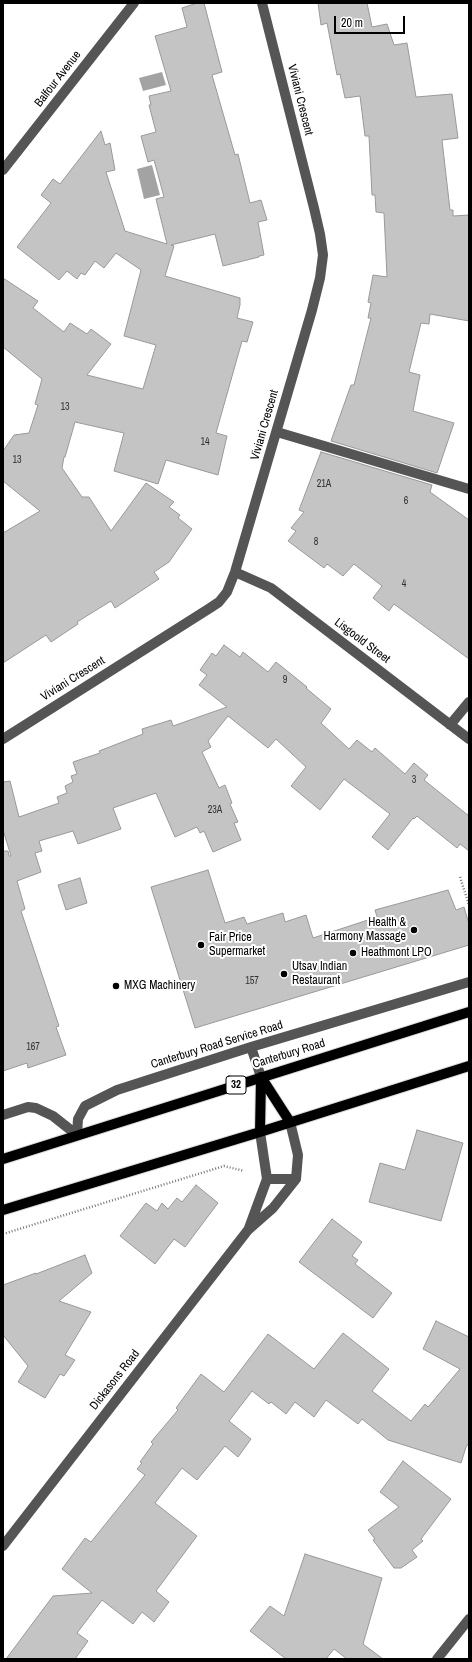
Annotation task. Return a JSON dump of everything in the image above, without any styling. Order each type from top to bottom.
[{"type":"main road","name":"Canterbury Road","points":[[3,1158],[469,1012]]},
{"type":"main road","points":[[3,1210],[260,1132],[469,1066]]},
{"type":"main road","points":[[261,1077],[290,1122]]},
{"type":"main road","points":[[260,1132],[261,1077]]},
{"type":"street","name":"Balfour Avenue","points":[[3,170],[134,3]]},
{"type":"street","name":"Viviani Crescent","points":[[3,739],[219,602],[227,592],[235,572],[312,310],[320,278],[323,256],[314,208],[262,3]]},
{"type":"street","points":[[277,432],[469,489]]},
{"type":"street","name":"Lisgoold Street","points":[[235,572],[271,588],[469,739]]},
{"type":"street","points":[[450,725],[469,702]]},
{"type":"street","name":"Canterbury Road Service Road","points":[[77,1135],[78,1119],[82,1111],[89,1103],[117,1090],[252,1047],[469,982]]},
{"type":"street","points":[[252,1047],[261,1077]]},
{"type":"street","points":[[3,1115],[28,1107],[36,1108],[53,1116],[77,1135]]},
{"type":"street","points":[[267,1179],[296,1179],[298,1155],[290,1122]]},
{"type":"street","name":"Dickasons Road","points":[[248,1230],[267,1179],[260,1132]]},
{"type":"street","name":"Dickasons Road","points":[[3,1546],[248,1230],[273,1208],[296,1179]]},
{"type":"street","points":[[438,1659],[469,1619]]},
{"type":"path","points":[[460,877],[469,905]]},
{"type":"path","points":[[3,1234],[224,1166],[244,1171]]},
{"type":"shaded area","points":[[162,72],[166,85],[143,91],[139,78]]},
{"type":"shaded area","points":[[152,165],[160,195],[144,199],[137,169]]},
{"type":"building","points":[[197,3],[204,3],[222,72],[212,75],[235,155],[238,154],[250,203],[261,200],[267,220],[258,222],[264,255],[223,266],[215,234],[171,245],[174,246],[165,276],[240,298],[237,318],[253,322],[247,342],[242,341],[216,433],[227,436],[218,475],[166,460],[158,484],[114,471],[124,433],[75,422],[62,468],[82,497],[89,497],[111,531],[146,483],[174,502],[169,507],[180,515],[178,518],[192,529],[169,562],[154,572],[159,579],[115,608],[111,601],[77,622],[78,624],[51,642],[46,635],[3,663],[3,533],[40,511],[3,481],[3,451],[14,435],[29,433],[38,405],[35,404],[42,379],[3,347],[3,278],[38,301],[33,308],[64,332],[70,323],[87,334],[91,329],[111,344],[87,375],[143,389],[156,345],[124,336],[141,270],[116,253],[104,268],[95,261],[85,275],[81,273],[77,279],[67,271],[59,280],[17,247],[51,203],[41,195],[53,179],[60,184],[101,131],[105,145],[110,143],[115,170],[106,172],[125,231],[167,244],[156,199],[164,197],[154,160],[148,162],[141,136],[156,132],[149,105],[151,105],[149,96],[171,91],[155,36],[187,27],[182,8]]},
{"type":"building","points":[[318,3],[367,3],[372,27],[387,24],[394,45],[407,43],[416,97],[452,94],[458,138],[442,140],[450,210],[453,210],[453,216],[469,215],[469,321],[430,314],[429,324],[421,323],[409,372],[420,375],[413,411],[454,423],[437,473],[331,441],[351,385],[354,385],[371,318],[368,318],[371,303],[368,302],[373,275],[387,277],[384,213],[376,212],[375,195],[372,195],[369,136],[365,136],[360,96],[345,98],[340,74],[337,75],[327,23],[321,25]]},
{"type":"building","points":[[321,452],[432,485],[430,492],[469,520],[469,659],[394,604],[389,611],[373,598],[382,586],[354,564],[343,576],[327,564],[324,568],[288,541],[296,531],[291,528],[304,512],[299,510]]},
{"type":"building","points":[[224,645],[240,657],[243,652],[268,672],[276,662],[307,687],[306,688],[331,709],[321,723],[349,749],[357,740],[372,752],[375,748],[405,774],[414,763],[428,775],[424,780],[469,816],[469,851],[460,844],[457,848],[417,816],[414,819],[413,818],[388,850],[372,837],[390,814],[344,779],[320,810],[291,786],[306,767],[276,739],[268,748],[228,716],[208,741],[211,747],[202,752],[219,788],[225,785],[232,803],[230,804],[238,822],[234,823],[241,840],[213,852],[204,831],[200,833],[197,827],[175,837],[156,793],[113,808],[121,829],[78,844],[73,831],[39,841],[42,851],[35,853],[41,872],[17,881],[25,909],[21,911],[59,1026],[56,1027],[66,1055],[28,1068],[27,1063],[3,1071],[3,851],[8,851],[9,856],[11,856],[3,830],[3,782],[10,781],[19,817],[59,803],[57,797],[67,793],[65,786],[73,782],[71,776],[77,774],[73,762],[100,753],[99,751],[143,734],[142,729],[171,720],[173,726],[227,707],[199,685],[207,675],[200,670],[212,653],[216,656]]},
{"type":"building","points":[[208,870],[225,923],[244,917],[247,924],[283,913],[285,922],[306,915],[313,938],[377,917],[375,910],[448,890],[456,910],[464,907],[469,924],[469,945],[195,1028],[151,887]]},
{"type":"building","points":[[80,878],[87,903],[66,910],[58,885]]},
{"type":"building","points":[[417,1130],[463,1143],[441,1221],[369,1202],[380,1163],[405,1170]]},
{"type":"building","points":[[196,1185],[218,1203],[185,1247],[174,1239],[155,1264],[120,1236],[146,1203],[157,1211],[162,1203],[168,1209],[177,1198],[182,1202]]},
{"type":"building","points":[[332,1219],[362,1242],[352,1256],[358,1260],[355,1264],[392,1293],[373,1318],[299,1262]]},
{"type":"building","points":[[85,1255],[92,1273],[59,1301],[91,1312],[65,1355],[75,1360],[64,1376],[60,1374],[45,1398],[18,1382],[28,1366],[3,1335],[3,1285]]},
{"type":"building","points":[[436,1321],[469,1337],[469,1443],[466,1447],[461,1463],[388,1440],[362,1419],[358,1424],[326,1400],[314,1417],[295,1402],[286,1414],[271,1402],[269,1404],[252,1391],[229,1421],[251,1439],[238,1457],[225,1446],[197,1480],[182,1468],[155,1503],[197,1536],[156,1591],[169,1602],[154,1622],[142,1612],[133,1624],[102,1600],[77,1633],[88,1641],[75,1659],[6,1659],[53,1596],[92,1593],[62,1569],[85,1538],[91,1542],[145,1475],[137,1469],[142,1463],[140,1462],[153,1444],[151,1442],[178,1410],[176,1408],[201,1374],[224,1392],[268,1334],[314,1369],[343,1333],[389,1369],[372,1391],[411,1421],[425,1404],[428,1407],[460,1369],[423,1349]]},
{"type":"building","points":[[403,1461],[451,1499],[421,1539],[423,1541],[412,1550],[417,1557],[401,1568],[394,1568],[373,1540],[375,1539],[368,1530],[399,1507],[380,1492]]},
{"type":"building","points":[[305,1554],[382,1578],[363,1644],[383,1659],[347,1659],[334,1649],[326,1659],[286,1659],[250,1631],[270,1606],[284,1616]]},
{"type":"place","name":"Health & Harmony Massage","points":[[414,930]]},
{"type":"place","name":"Fair Price Supermarket","points":[[201,945]]},
{"type":"place","name":"Heathmont LPO","points":[[353,953]]},
{"type":"place","name":"Utsav Indian Restaurant","points":[[284,974]]},
{"type":"place","name":"MXG Machinery","points":[[116,986]]}]
